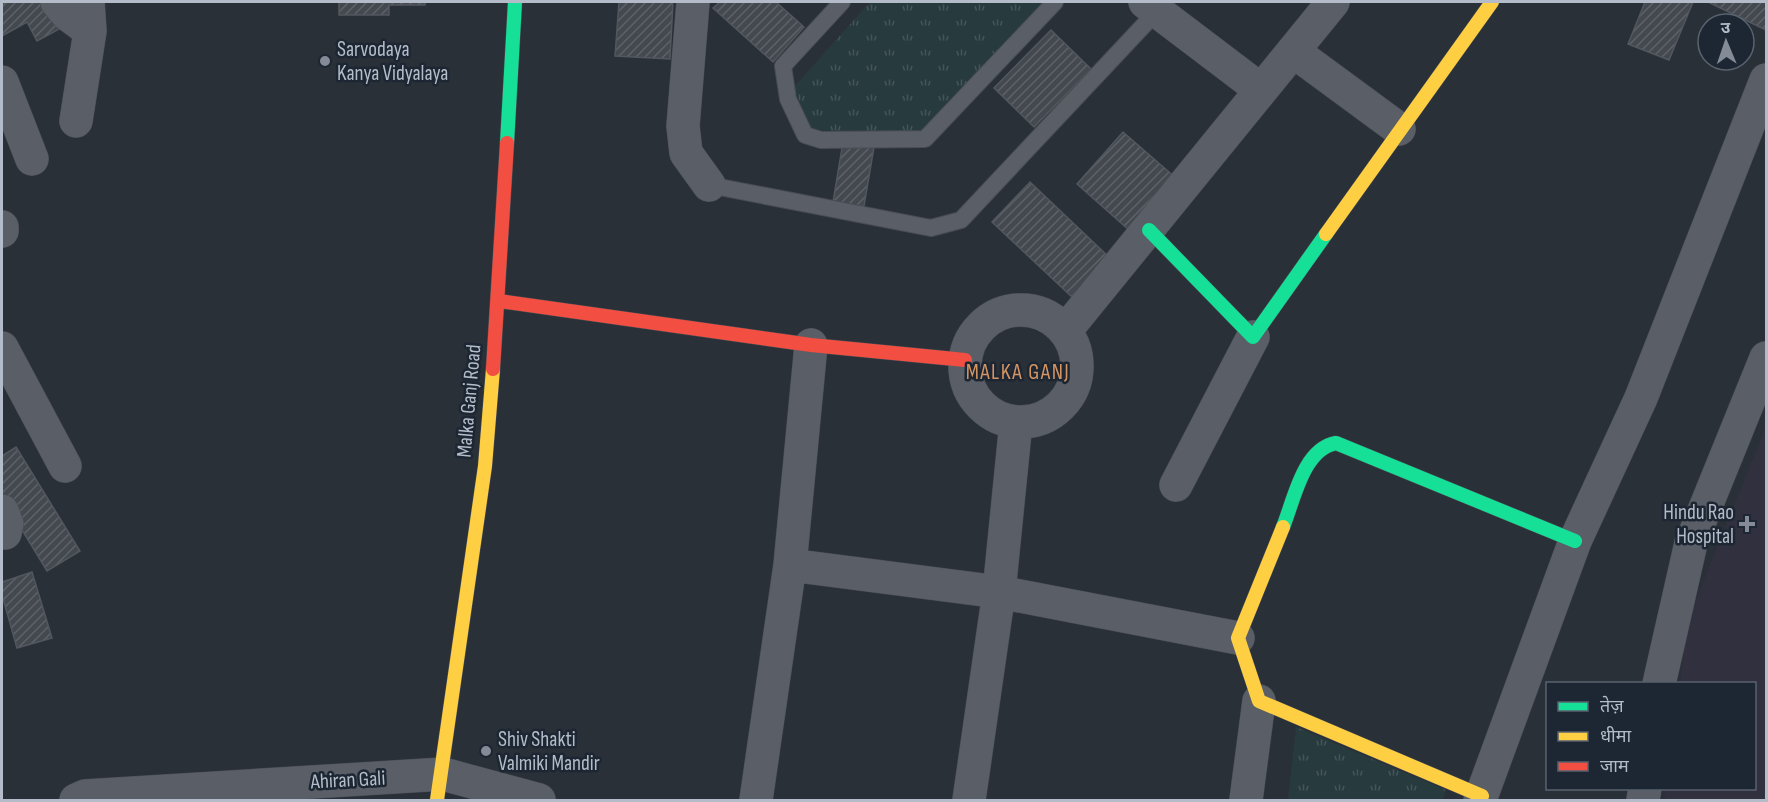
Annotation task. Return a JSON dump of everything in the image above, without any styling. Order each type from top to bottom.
[{"type":"street","points":[[57,2],[68,14],[89,16],[76,121]]},
{"type":"street","name":"Malka Ganj Road","points":[[440,787],[485,466],[499,301],[515,2]]},
{"type":"street","points":[[1066,330],[1333,2]]},
{"type":"street","points":[[1176,485],[1253,337],[1492,2]]},
{"type":"street","points":[[694,3],[683,126],[686,153],[710,185]]},
{"type":"street","points":[[1156,5],[1261,90]]},
{"type":"street","points":[[1293,51],[1400,129]]},
{"type":"street","points":[[1259,701],[1481,798],[1575,541],[1641,398],[1767,80]]},
{"type":"street","points":[[2,82],[32,159]]},
{"type":"street","points":[[1149,230],[1253,337]]},
{"type":"street","points":[[499,301],[811,345],[965,360]]},
{"type":"street","points":[[1027,310],[1048,316],[1066,330],[1076,349],[1078,371],[1072,393],[1058,410],[1038,420],[1016,422],[995,416],[978,402],[967,382],[965,360],[971,339],[985,322],[1005,312],[1027,310]]},
{"type":"street","points":[[756,801],[790,565],[811,345]]},
{"type":"street","points":[[2,348],[65,466]]},
{"type":"street","points":[[1659,682],[1691,543],[1767,357]]},
{"type":"street","points":[[969,801],[999,592],[1016,422]]},
{"type":"street","points":[[1246,801],[1259,701],[1238,638],[1311,458],[1324,445],[1336,443],[1575,541]]},
{"type":"street","points":[[790,565],[999,592],[1238,638]]},
{"type":"street","name":"Ahiran Gali","points":[[76,801],[85,796],[440,787],[539,801]]},
{"type":"lane","points":[[842,2],[783,66],[788,99],[805,135],[820,140],[925,139],[1055,2]]},
{"type":"lane","points":[[710,185],[931,228],[950,225],[961,220],[1156,5]]},
{"type":"shaded area","name":"Hindu Rao Hospital","points":[[1766,426],[1766,800],[1664,800],[1665,790],[1756,790],[1756,682],[1680,682],[1687,622]]},
{"type":"green space","points":[[870,2],[1047,2],[933,131],[811,133],[794,87]]},
{"type":"green space","points":[[1296,727],[1446,790],[1442,800],[1288,800]]},
{"type":"building","points":[[2,2],[49,2],[63,27],[37,41],[27,22],[2,36]]},
{"type":"building","points":[[339,2],[425,2],[425,5],[389,5],[389,15],[339,15]]},
{"type":"building","points":[[619,2],[673,2],[670,59],[615,56]]},
{"type":"building","points":[[720,2],[776,2],[804,27],[773,62],[713,8]]},
{"type":"building","points":[[1645,2],[1693,2],[1669,60],[1628,44]]},
{"type":"building","points":[[1708,2],[1766,2],[1766,30],[1756,25],[1756,12],[1729,12]]},
{"type":"building","points":[[1051,30],[1091,69],[1034,127],[994,88]]},
{"type":"building","points":[[1123,132],[1176,178],[1130,231],[1077,184]]},
{"type":"building","points":[[843,142],[874,147],[864,206],[833,202]]},
{"type":"building","points":[[1030,182],[1111,259],[1073,298],[992,222]]},
{"type":"building","points":[[16,447],[80,551],[47,571],[2,497],[2,456]]},
{"type":"building","points":[[32,572],[52,638],[17,648],[2,595],[2,582]]},
{"type":"traffic: fast","points":[[507,143],[515,2]]},
{"type":"traffic: fast","points":[[1149,230],[1253,337],[1326,234]]},
{"type":"traffic: fast","points":[[1283,527],[1301,477],[1308,465],[1325,447],[1336,443],[1575,541]]},
{"type":"traffic: slow","points":[[1326,234],[1492,2]]},
{"type":"traffic: slow","points":[[437,800],[485,466],[493,369]]},
{"type":"traffic: slow","points":[[1283,527],[1238,638],[1259,701],[1482,796]]},
{"type":"traffic: jam","points":[[493,369],[507,143]]},
{"type":"traffic: jam","points":[[499,301],[811,345],[965,360]]},
{"type":"place","name":"Sarvodaya Kanya Vidyalaya","points":[[325,61]]},
{"type":"place","name":"Hindu Rao Hospital","points":[[1747,524]]},
{"type":"place","name":"Shiv Shakti Valmiki Mandir","points":[[486,751]]},
{"type":"district","name":"MALKA GANJ","points":[[1018,372]]}]
